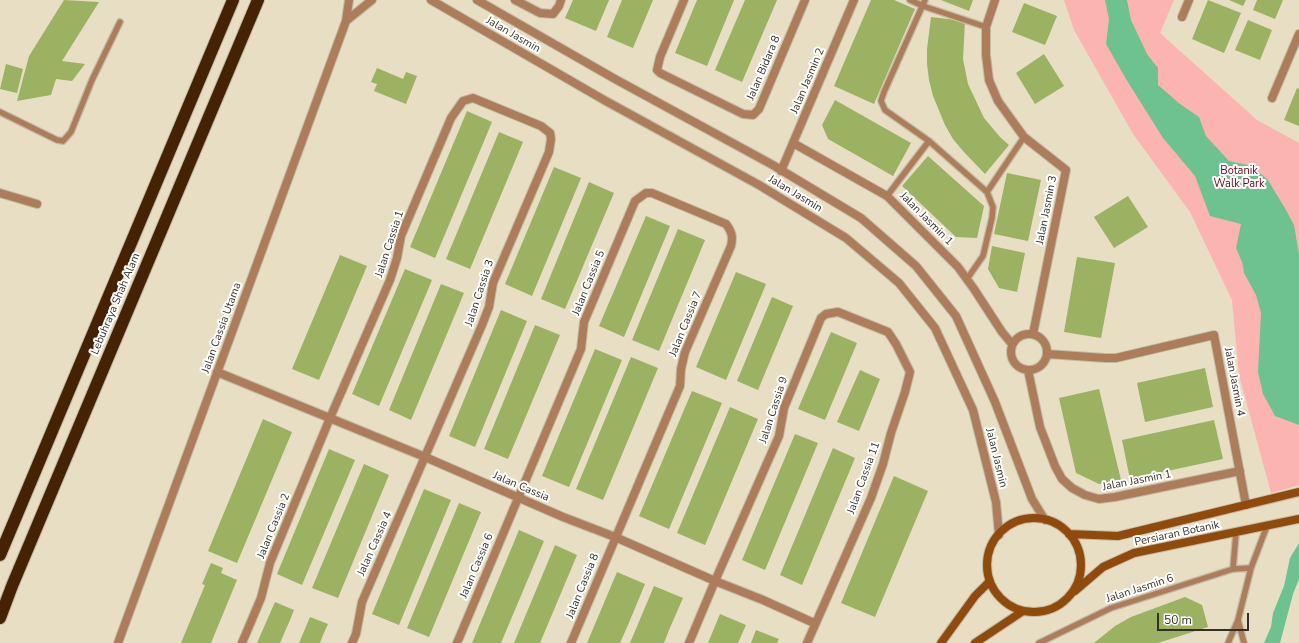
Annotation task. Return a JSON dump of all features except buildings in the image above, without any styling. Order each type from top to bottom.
[{"type":"highway","name":"Lebuhraya Shah Alam","points":[[0,555],[233,0]]},
{"type":"highway","name":"Lebuhraya Shah Alam","points":[[0,618],[12,586],[258,0]]},
{"type":"highway","points":[[0,623],[12,586]]},
{"type":"main road","name":"Persiaran Botanik","points":[[1069,534],[1118,536],[1299,492]]},
{"type":"main road","points":[[1028,519],[1045,520],[1062,528],[1069,534],[1077,545],[1081,558],[1081,571],[1077,584],[1070,595],[1061,604],[1049,610],[1036,612],[1023,611],[1009,605],[998,595],[990,581],[988,569],[988,557],[992,546],[999,535],[1012,524],[1028,519]]},
{"type":"main road","name":"Persiaran Botanik","points":[[1070,595],[1103,567],[1134,554],[1299,519]]},
{"type":"main road","points":[[941,643],[975,596],[990,581]]},
{"type":"main road","points":[[975,643],[1023,611]]},
{"type":"street","name":"Jalan Cassia Utama","points":[[118,643],[346,20],[349,0]]},
{"type":"street","points":[[346,20],[372,0]]},
{"type":"street","name":"Jalan Jasmin","points":[[431,0],[604,100],[759,185],[846,238],[899,283],[935,328],[972,410],[996,502],[999,535]]},
{"type":"street","name":"Jalan Jasmin","points":[[477,0],[615,79],[781,170],[861,218],[916,266],[956,316],[995,402],[1032,499],[1045,520]]},
{"type":"street","points":[[515,0],[540,13],[553,14],[559,6],[561,0]]},
{"type":"street","name":"Jalan Bidara 8","points":[[684,0],[660,57],[657,70],[660,73],[743,114],[753,115],[759,109],[805,0]]},
{"type":"street","name":"Jalan Jasmin 2","points":[[781,170],[854,0]]},
{"type":"street","name":"Jalan Jasmin 3","points":[[995,0],[986,27],[986,55],[989,80],[998,101],[1024,137],[1066,170],[1033,334]]},
{"type":"street","points":[[1182,17],[1190,0]]},
{"type":"street","points":[[1272,98],[1299,34]]},
{"type":"street","name":"Jalan Cassia 1","points":[[330,418],[390,280],[397,258],[401,236],[451,118],[463,101],[473,98],[509,112]]},
{"type":"street","name":"Jalan Cassia 3","points":[[426,457],[489,307],[493,283],[505,252],[550,152],[550,133],[541,126],[509,112]]},
{"type":"street","name":"Jalan Jasmin 1","points":[[793,143],[887,196],[943,251],[967,279],[1002,332],[1012,344]]},
{"type":"street","points":[[0,193],[37,204]]},
{"type":"street","name":"Jalan Cassia 5","points":[[518,498],[581,349],[584,322],[635,201],[646,193],[652,193],[690,208]]},
{"type":"street","name":"Jalan Cassia 7","points":[[615,537],[680,386],[680,369],[685,352],[733,239],[732,232],[726,224],[690,208]]},
{"type":"street","name":"Jalan Cassia 9","points":[[689,643],[779,436],[784,408],[821,318],[826,314],[838,312],[873,326]]},
{"type":"street","name":"Jalan Cassia 11","points":[[807,643],[814,623],[871,498],[883,464],[910,372],[896,344],[888,332],[873,326]]},
{"type":"street","points":[[1023,334],[1033,334],[1041,338],[1044,342],[1047,354],[1045,360],[1042,365],[1037,368],[1028,370],[1020,368],[1015,365],[1012,360],[1010,354],[1012,344],[1023,334]]},
{"type":"street","name":"Jalan Jasmin 4","points":[[1047,354],[1116,358],[1214,335],[1246,505]]},
{"type":"street","name":"Jalan Jasmin 1","points":[[1028,370],[1040,427],[1055,466],[1062,479],[1072,488],[1085,495],[1099,499],[1116,497],[1240,471]]},
{"type":"street","name":"Jalan Cassia","points":[[217,372],[426,457],[518,498],[615,537],[814,623]]},
{"type":"street","name":"Jalan Cassia 2","points":[[242,643],[261,598],[270,563],[330,418]]},
{"type":"street","name":"Jalan Cassia 4","points":[[352,643],[356,634],[362,602],[426,457]]},
{"type":"street","name":"Jalan Cassia 6","points":[[457,643],[518,498]]},
{"type":"street","name":"Jalan Cassia 8","points":[[571,643],[615,537]]},
{"type":"lane","points":[[910,0],[924,3],[986,27]]},
{"type":"lane","points":[[924,3],[881,101],[885,110],[929,141],[987,192],[993,208],[992,218],[983,256],[967,279]]},
{"type":"lane","points":[[0,112],[57,140],[63,141],[71,132],[92,80],[120,22]]},
{"type":"lane","points":[[987,192],[1024,137]]},
{"type":"lane","points":[[887,196],[929,141]]},
{"type":"lane","points":[[1228,643],[1238,620],[1251,568],[1266,526]]},
{"type":"lane","points":[[1233,569],[1236,533]]},
{"type":"lane","name":"Jalan Jasmin 6","points":[[1039,643],[1048,641],[1111,608],[1233,569],[1251,568]]},
{"type":"lane","points":[[1238,620],[1244,643]]},
{"type":"green space","name":"Botanik Walk Park","points":[[1064,0],[1174,0],[1160,33],[1257,120],[1299,143],[1299,485],[1271,493],[1239,375],[1232,300],[1190,212],[1133,134],[1074,30]]},
{"type":"shaded area","points":[[1105,0],[1127,0],[1131,20],[1147,54],[1158,68],[1158,85],[1180,104],[1199,117],[1206,136],[1229,161],[1252,166],[1268,180],[1294,225],[1299,254],[1299,425],[1275,416],[1263,394],[1258,372],[1261,313],[1256,295],[1244,273],[1242,262],[1236,248],[1241,224],[1210,216],[1195,176],[1163,138],[1126,79],[1106,44],[1109,19]]},
{"type":"shaded area","points":[[1299,543],[1299,579],[1293,594],[1280,643],[1264,643],[1271,627],[1273,613],[1284,586],[1290,558]]}]
